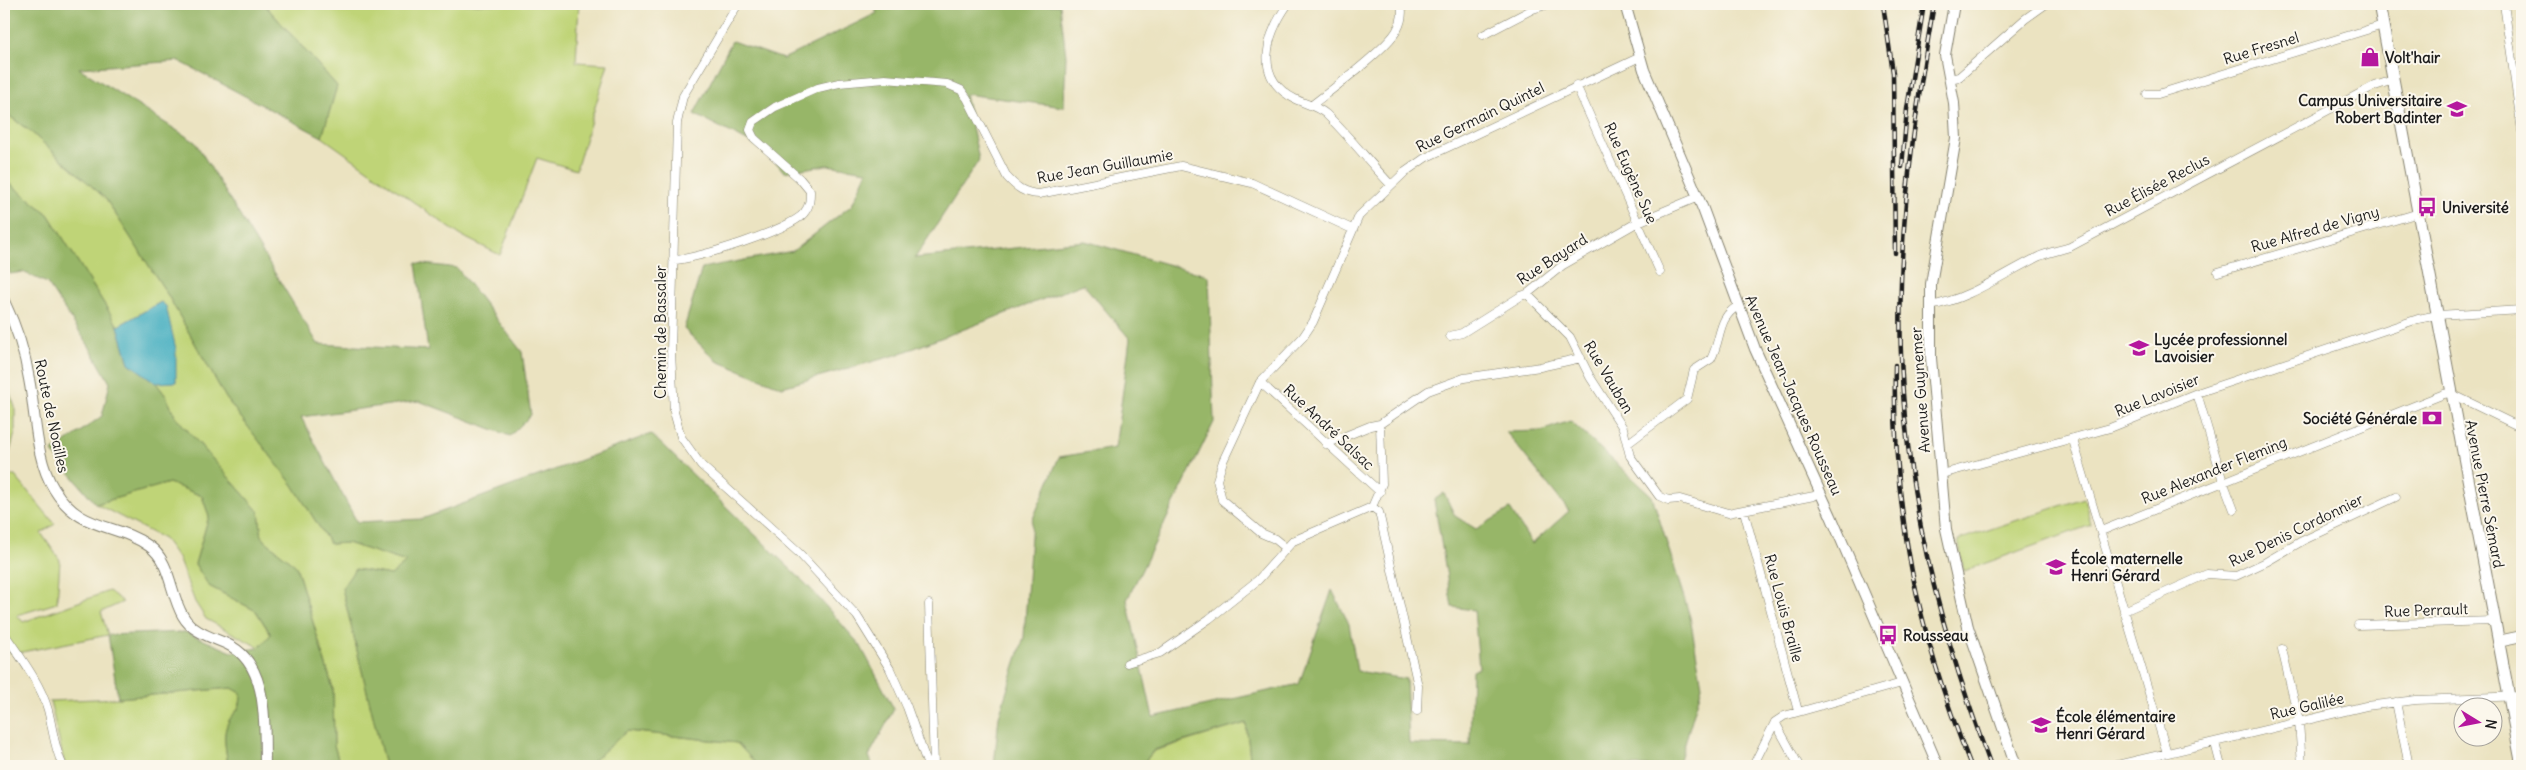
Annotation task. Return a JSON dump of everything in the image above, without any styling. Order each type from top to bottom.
[{"type":"main road","name":"Avenue Jean-Jacques Rousseau","points":[[1626,4],[1640,57],[1655,100],[1698,197],[1755,349],[1820,492],[1938,766]]},
{"type":"main road","name":"Avenue Guynemer","points":[[1954,4],[1946,49],[1954,103],[1956,138],[1934,264],[1930,306],[1930,358],[1946,529],[1968,626],[2016,766]]},
{"type":"main road","name":"Avenue Pierre Sémard","points":[[2379,4],[2438,315],[2450,394],[2522,766]]},
{"type":"main road","name":"Route de Noailles","points":[[4,301],[22,347],[42,453],[54,489],[71,510],[87,521],[143,542],[154,549],[164,563],[177,606],[184,619],[193,628],[230,645],[245,657],[257,677],[261,697],[265,766]]},
{"type":"main road","points":[[2498,641],[2522,636]]},
{"type":"street","name":"Chemin de Bassaler","points":[[738,4],[683,96],[677,123],[671,352],[674,412],[681,437],[701,465],[800,554],[857,616],[890,669],[908,707],[928,766]]},
{"type":"street","points":[[1288,4],[1275,22],[1268,41],[1266,58],[1271,76],[1279,87],[1294,98],[1312,105],[1324,113],[1391,185]]},
{"type":"street","points":[[1312,105],[1386,44],[1397,31],[1403,13],[1401,4]]},
{"type":"street","points":[[1484,35],[1533,9],[1550,4]]},
{"type":"street","points":[[1949,79],[1959,77],[2025,19],[2046,4]]},
{"type":"street","points":[[2504,4],[2522,131]]},
{"type":"street","name":"Rue Fresnel","points":[[2147,94],[2158,94],[2383,25]]},
{"type":"street","name":"Rue Germain Quintel","points":[[1286,548],[1261,533],[1222,500],[1217,480],[1223,461],[1260,382],[1303,337],[1313,322],[1359,216],[1391,185],[1425,158],[1576,85],[1640,57]]},
{"type":"street","name":"Rue Jean Guillaumie","points":[[673,260],[704,256],[791,222],[804,214],[810,202],[810,191],[754,138],[750,130],[753,122],[775,107],[818,88],[839,83],[885,79],[947,84],[961,90],[967,98],[1007,177],[1016,187],[1027,193],[1039,194],[1181,166],[1252,183],[1352,229]]},
{"type":"street","name":"Rue Élisée Reclus","points":[[1930,306],[1950,301],[2008,275],[2041,256],[2070,246],[2372,87],[2393,80]]},
{"type":"street","name":"Rue Eugène Sue","points":[[1576,85],[1660,272]]},
{"type":"street","name":"Rue Bayard","points":[[1450,336],[1462,332],[1527,294],[1563,265],[1638,222],[1698,197]]},
{"type":"street","name":"Rue Alfred de Vigny","points":[[2218,272],[2419,213]]},
{"type":"street","name":"Rue Vauban","points":[[1527,294],[1565,330],[1590,377],[1623,428],[1630,456],[1659,496],[1668,500],[1680,499],[1728,514],[1814,496],[1820,492]]},
{"type":"street","points":[[1628,444],[1687,399],[1694,370],[1711,359],[1716,350],[1724,318],[1728,312],[1738,306]]},
{"type":"street","name":"Rue Lavoisier","points":[[1942,474],[2073,440],[2110,428],[2197,394],[2418,319],[2438,315],[2522,310]]},
{"type":"street","points":[[1326,444],[1370,426],[1380,424],[1428,391],[1464,378],[1540,367],[1581,358]]},
{"type":"street","name":"Rue André Salsac","points":[[1260,382],[1380,492]]},
{"type":"street","points":[[2197,394],[2223,481],[2234,510]]},
{"type":"street","points":[[2450,394],[2522,428]]},
{"type":"street","name":"Rue Alexander Fleming","points":[[2101,531],[2430,398],[2450,394]]},
{"type":"street","points":[[1127,664],[1160,653],[1176,644],[1258,580],[1293,541],[1372,507],[1382,484],[1380,424]]},
{"type":"street","points":[[2073,440],[2167,753]]},
{"type":"street","name":"Rue Denis Cordonnier","points":[[2124,611],[2207,574],[2236,576],[2266,562],[2302,541],[2396,497]]},
{"type":"street","points":[[1372,507],[1379,512],[1418,686],[1417,710]]},
{"type":"street","name":"Rue Louis Braille","points":[[1744,511],[1798,711]]},
{"type":"street","points":[[929,604],[934,766]]},
{"type":"street","name":"Rue Perrault","points":[[2358,625],[2494,621]]},
{"type":"street","points":[[4,634],[31,674],[48,709],[57,754],[63,766]]},
{"type":"street","points":[[2282,649],[2299,722],[2302,766]]},
{"type":"street","points":[[1753,766],[1775,722],[1798,711],[1902,683]]},
{"type":"street","name":"Rue Galilée","points":[[2114,766],[2299,722],[2396,702],[2510,699],[2522,696]]},
{"type":"street","points":[[2396,702],[2409,766]]},
{"type":"street","points":[[1775,722],[1799,766]]},
{"type":"street","points":[[2215,743],[2221,766]]},
{"type":"green space","points":[[4,4],[264,4],[337,86],[322,137],[179,61],[79,68],[195,142],[318,344],[428,350],[416,263],[457,268],[522,352],[531,415],[510,436],[419,401],[301,417],[357,522],[422,519],[651,434],[808,586],[860,645],[894,709],[869,756],[873,766],[758,766],[737,743],[627,731],[587,766],[385,766],[342,588],[355,569],[391,575],[406,562],[347,543],[330,544],[293,485],[226,398],[166,292],[105,198],[31,132],[4,112]]},
{"type":"green space","points":[[264,4],[579,4],[576,62],[608,64],[576,170],[537,158],[500,255],[460,235],[322,137],[337,86]]},
{"type":"green space","points":[[872,4],[1060,5],[1066,56],[1064,107],[965,94],[979,160],[915,258],[1085,241],[1209,276],[1214,422],[1127,600],[1153,717],[1299,684],[1332,590],[1349,624],[1357,671],[1406,679],[1409,744],[1470,745],[1472,671],[1479,668],[1474,610],[1452,607],[1434,500],[1444,493],[1455,516],[1476,529],[1510,509],[1532,544],[1569,511],[1506,432],[1541,431],[1570,421],[1652,496],[1690,617],[1702,686],[1678,766],[1251,766],[1246,723],[1154,750],[1141,766],[994,766],[999,716],[1024,637],[1032,521],[1059,457],[1115,448],[1130,339],[1083,284],[896,355],[782,387],[717,361],[684,329],[702,268],[793,251],[852,205],[867,171],[827,165],[784,172],[767,151],[694,114],[732,41],[783,59],[877,13]]},
{"type":"green space","points":[[4,112],[31,132],[105,198],[166,292],[226,398],[293,485],[330,544],[347,543],[407,562],[391,575],[356,569],[342,588],[385,766],[340,766],[334,745],[333,688],[296,566],[262,538],[259,512],[175,416],[166,396],[156,383],[176,381],[161,302],[118,326],[48,214],[4,179]]},
{"type":"green space","points":[[4,179],[48,214],[118,326],[129,363],[156,383],[166,396],[175,416],[259,512],[262,538],[296,566],[333,689],[334,745],[340,766],[228,766],[225,740],[226,730],[229,720],[238,709],[241,700],[241,693],[232,688],[118,698],[108,635],[185,632],[232,652],[259,648],[271,634],[256,611],[209,586],[195,564],[209,516],[202,496],[169,483],[96,504],[52,452],[102,416],[110,383],[89,346],[47,283],[23,272],[10,274],[4,252]]},
{"type":"green space","points":[[4,359],[5,380],[15,407],[15,433],[9,455],[4,453]]},
{"type":"green space","points":[[4,475],[15,476],[55,524],[41,533],[60,560],[57,603],[17,615],[23,622],[109,591],[123,602],[101,612],[108,635],[12,654],[4,642]]},
{"type":"green space","points":[[169,483],[202,496],[209,516],[195,564],[209,586],[256,611],[271,635],[260,648],[206,619],[195,602],[178,558],[164,539],[96,504]]},
{"type":"green space","points":[[2084,498],[2091,525],[1964,571],[1958,540]]},
{"type":"green space","points":[[232,688],[241,693],[241,700],[238,709],[229,720],[226,730],[225,740],[228,766],[65,766],[50,701],[118,698]]},
{"type":"green space","points":[[1246,723],[1251,766],[1141,766],[1154,751]]},
{"type":"green space","points":[[626,731],[737,743],[758,766],[587,766]]},
{"type":"water","points":[[161,302],[166,306],[176,349],[176,382],[156,383],[129,363],[118,326]]},
{"type":"railway","points":[[1883,4],[1893,73],[1895,253]]},
{"type":"railway","points":[[1902,167],[1907,109],[1924,4]]},
{"type":"railway","points":[[1934,4],[1917,108],[1905,212],[1901,283],[1901,346],[1904,408],[1911,469],[1921,529],[1935,588],[1951,648],[1991,766]]},
{"type":"railway","points":[[1895,365],[1895,419],[1898,471],[1903,521],[1912,570],[1922,618],[1936,667],[1971,766]]},
{"type":"place","name":"Volt'hair","points":[[2370,57]]},
{"type":"place","name":"Campus Universitaire Robert Badinter","points":[[2457,109]]},
{"type":"place","name":"Université","points":[[2427,207]]},
{"type":"place","name":"Lycée professionnel Lavoisier","points":[[2139,348]]},
{"type":"place","name":"Société Générale","points":[[2432,418]]},
{"type":"place","name":"École maternelle Henri Gérard","points":[[2056,567]]},
{"type":"place","name":"Rousseau","points":[[1888,635]]},
{"type":"place","name":"École élémentaire Henri Gérard","points":[[2041,725]]}]
